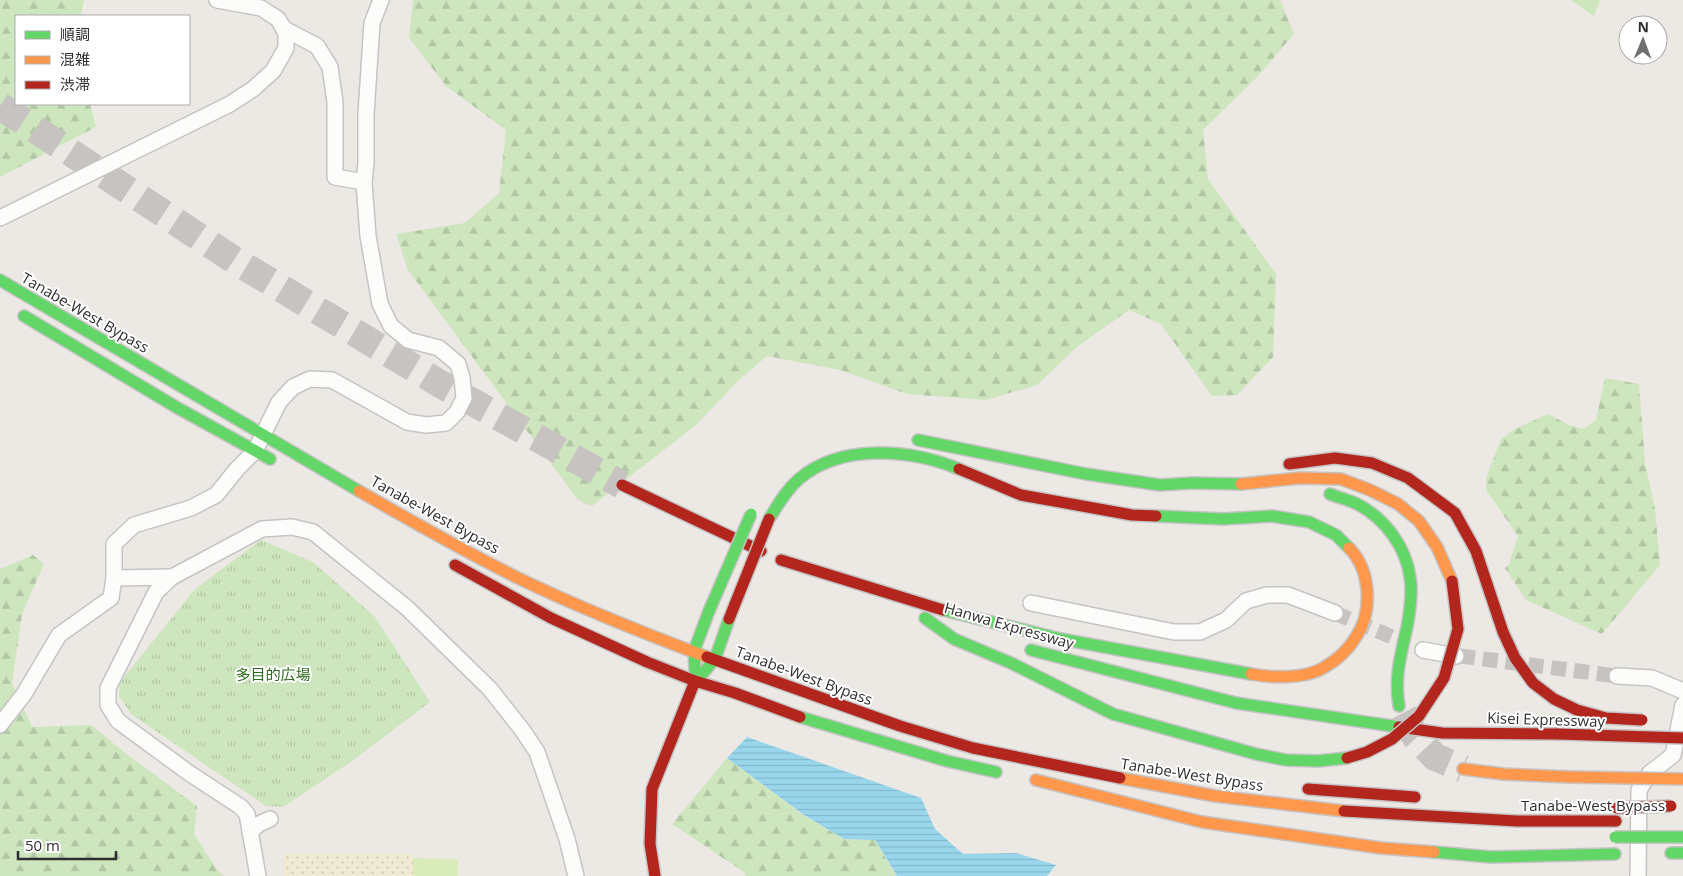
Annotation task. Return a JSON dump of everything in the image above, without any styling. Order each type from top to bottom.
[{"type":"main road","name":"Tanabe-West Bypass","points":[[0,280],[410,521],[519,578],[636,630],[900,726],[973,748],[1070,769],[1215,796],[1358,813],[1517,821],[1654,821]]},
{"type":"main road","points":[[17,312],[176,407],[281,466]]},
{"type":"main road","points":[[908,438],[1086,474],[1160,485],[1192,483],[1242,484],[1300,478],[1340,479],[1370,490],[1398,504],[1418,521],[1437,547],[1452,581],[1458,628],[1444,678],[1419,716],[1392,739],[1367,752],[1347,758],[1318,761],[1286,760],[1256,754],[1113,714],[1011,663],[954,639],[916,614]]},
{"type":"main road","points":[[655,876],[650,844],[652,789],[695,681],[715,659],[769,519],[782,498],[798,479],[822,465],[852,455],[877,453],[904,454],[940,462],[1021,495],[1132,516],[1224,520],[1272,516],[1309,522],[1336,535],[1354,553],[1363,571],[1367,590],[1366,607],[1362,625],[1357,636],[1345,652],[1322,669],[1307,674],[1268,676],[1060,639],[976,619],[781,560]]},
{"type":"main road","points":[[1278,466],[1335,458],[1372,463],[1408,478],[1455,513],[1476,551],[1503,632],[1515,658],[1533,683],[1554,699],[1577,710],[1606,718],[1683,722]]},
{"type":"main road","points":[[1192,483],[1253,472]]},
{"type":"main road","points":[[983,479],[1141,506],[1170,506]]},
{"type":"main road","name":"Hanwa Expressway","points":[[622,485],[781,560],[916,614],[953,626]]},
{"type":"main road","points":[[1320,494],[1329,494],[1360,505],[1383,523],[1398,542],[1409,570],[1410,598],[1408,620],[1398,666],[1396,693],[1399,706]]},
{"type":"main road","points":[[695,681],[694,651],[709,611],[753,510]]},
{"type":"main road","points":[[443,559],[551,618],[647,662],[695,681],[735,693],[794,715],[947,762],[1009,774]]},
{"type":"main road","name":"Hanwa Expressway","points":[[1020,647],[1236,702],[1408,729]]},
{"type":"main road","name":"Kisei Expressway","points":[[1408,729],[1442,733],[1683,738]]},
{"type":"main road","points":[[1070,769],[1191,780]]},
{"type":"main road","points":[[1463,769],[1503,774],[1683,779]]},
{"type":"main road","name":"Tanabe-West Bypass","points":[[1190,808],[1031,779],[1202,822],[1382,848],[1491,857],[1667,853]]},
{"type":"main road","points":[[1293,788],[1431,798]]},
{"type":"main road","points":[[1611,808],[1683,806]]},
{"type":"main road","name":"Tanabe-West Bypass","points":[[1610,837],[1683,837]]},
{"type":"street","points":[[0,218],[230,104],[254,89],[273,71],[286,48],[286,33],[278,19],[261,8],[217,0]]},
{"type":"street","points":[[0,725],[24,694],[59,635],[110,598],[114,578],[114,544],[134,525],[191,508],[216,495],[255,451],[279,402],[294,387],[310,379],[332,380],[407,422],[426,425],[446,423],[457,412],[464,398],[462,378],[458,364],[439,348],[408,340],[390,326],[380,304],[368,236],[364,182],[372,23],[381,0]]},
{"type":"street","points":[[284,29],[317,46],[330,67],[335,102],[335,177],[364,182]]},
{"type":"street","points":[[258,876],[247,814],[241,807],[189,774],[118,721],[108,705],[108,688],[156,592],[172,577],[262,529],[292,527],[313,532],[407,608],[490,689],[537,752],[567,839],[576,876]]},
{"type":"street","points":[[114,578],[172,577]]},
{"type":"street","points":[[1032,603],[1174,632],[1200,632],[1226,620],[1246,601],[1267,595],[1288,595],[1335,613]]},
{"type":"street","points":[[1423,650],[1460,656]]},
{"type":"street","points":[[1617,676],[1652,678],[1683,691]]},
{"type":"street","points":[[1638,876],[1639,790],[1650,773],[1673,755],[1683,705]]},
{"type":"street","points":[[247,814],[270,819],[259,824],[250,832]]},
{"type":"green space","points":[[0,0],[84,0],[81,15],[15,15],[15,105],[90,105],[96,127],[0,177]]},
{"type":"green space","points":[[413,0],[1280,0],[1294,34],[1258,76],[1203,130],[1208,179],[1276,274],[1273,357],[1237,395],[1212,396],[1161,324],[1129,310],[1078,346],[1037,385],[986,400],[907,394],[840,370],[767,356],[737,382],[696,425],[592,506],[578,500],[408,270],[396,234],[465,223],[499,193],[506,130],[446,86],[409,38]]},
{"type":"green space","points":[[1571,0],[1600,0],[1594,16]]},
{"type":"green space","points":[[1605,378],[1639,384],[1645,463],[1655,509],[1660,565],[1602,634],[1526,600],[1505,568],[1509,564],[1518,536],[1486,490],[1486,478],[1501,439],[1517,428],[1548,414],[1569,425],[1583,429],[1596,420]]},
{"type":"green space","name":"多目的広場","points":[[261,540],[313,562],[375,617],[430,702],[352,761],[283,807],[266,806],[131,714],[119,696],[120,682],[195,589]]},
{"type":"green space","points":[[33,555],[44,564],[22,614],[12,683],[32,727],[91,725],[197,806],[194,834],[217,870],[224,876],[0,876],[0,569]]},
{"type":"green space","points":[[727,758],[803,815],[844,839],[875,840],[896,876],[746,876],[744,872],[672,824]]},
{"type":"green space","points":[[413,858],[458,859],[458,876],[413,876]]},
{"type":"sand","points":[[284,854],[413,854],[413,876],[284,876]]},
{"type":"water","points":[[747,737],[921,798],[935,829],[963,854],[1016,853],[1056,865],[1047,876],[897,876],[875,840],[844,839],[804,815],[727,758]]},
{"type":"tunnel","points":[[0,106],[234,260],[442,385],[622,485]]},
{"type":"tunnel","points":[[1335,613],[1409,644]]},
{"type":"tunnel","points":[[1460,656],[1617,676]]},
{"type":"tunnel","points":[[1403,713],[1415,736],[1435,757],[1463,769]]},
{"type":"traffic: fast","points":[[0,280],[359,491]]},
{"type":"traffic: fast","points":[[24,316],[176,407],[270,459]]},
{"type":"traffic: fast","points":[[918,440],[1086,474],[1160,485],[1192,483],[1241,484]]},
{"type":"traffic: fast","points":[[769,519],[794,483],[816,467],[835,459],[877,453],[898,454],[920,457],[959,469]]},
{"type":"traffic: fast","points":[[1330,494],[1359,505],[1386,526],[1399,545],[1408,566],[1411,596],[1398,676],[1399,706]]},
{"type":"traffic: fast","points":[[709,611],[751,514]]},
{"type":"traffic: fast","points":[[1156,516],[1224,519],[1272,516],[1309,522],[1336,535],[1349,548]]},
{"type":"traffic: fast","points":[[943,610],[1061,639],[1251,674]]},
{"type":"traffic: fast","points":[[695,670],[694,651],[709,611]]},
{"type":"traffic: fast","points":[[925,618],[954,639],[1011,663],[1113,714],[1256,754],[1286,760],[1318,761],[1347,758]]},
{"type":"traffic: fast","points":[[703,673],[715,659],[729,619]]},
{"type":"traffic: fast","points":[[1031,650],[1236,703],[1399,727]]},
{"type":"traffic: fast","points":[[800,717],[947,761],[996,772]]},
{"type":"traffic: fast","points":[[1615,837],[1683,837]]},
{"type":"traffic: fast","points":[[1434,852],[1491,857],[1615,854]]},
{"type":"traffic: fast","points":[[1671,853],[1683,853]]},
{"type":"traffic: slow","points":[[1241,484],[1300,478],[1341,479],[1370,490],[1398,504],[1419,521],[1437,547],[1452,581]]},
{"type":"traffic: slow","points":[[359,491],[438,536],[518,578],[612,620],[707,657]]},
{"type":"traffic: slow","points":[[1251,674],[1278,677],[1298,676],[1316,672],[1341,655],[1349,646],[1361,627],[1367,604],[1367,591],[1362,568],[1349,548]]},
{"type":"traffic: slow","points":[[1463,769],[1503,774],[1570,777]]},
{"type":"traffic: slow","points":[[1570,777],[1683,779]]},
{"type":"traffic: slow","points":[[1120,778],[1215,796],[1344,811]]},
{"type":"traffic: slow","points":[[1036,780],[1202,822],[1381,848],[1434,852]]},
{"type":"traffic: jam","points":[[1289,464],[1335,458],[1372,463],[1408,478],[1455,513],[1476,551],[1503,632],[1515,658],[1533,683],[1554,699],[1577,710]]},
{"type":"traffic: jam","points":[[959,469],[1021,495],[1132,515],[1156,516]]},
{"type":"traffic: jam","points":[[622,485],[761,551]]},
{"type":"traffic: jam","points":[[729,619],[769,519]]},
{"type":"traffic: jam","points":[[781,560],[943,610]]},
{"type":"traffic: jam","points":[[455,565],[551,618],[647,662],[695,681],[735,693],[800,717]]},
{"type":"traffic: jam","points":[[1347,758],[1367,752],[1392,739],[1419,716],[1444,678],[1458,629],[1452,581]]},
{"type":"traffic: jam","points":[[707,657],[900,726],[973,748],[1120,778]]},
{"type":"traffic: jam","points":[[655,876],[650,844],[652,789],[695,681]]},
{"type":"traffic: jam","points":[[1577,710],[1606,718],[1642,720]]},
{"type":"traffic: jam","points":[[1399,727],[1442,733],[1558,734]]},
{"type":"traffic: jam","points":[[1558,734],[1683,738]]},
{"type":"traffic: jam","points":[[1308,789],[1415,797]]},
{"type":"traffic: jam","points":[[1616,808],[1671,806]]},
{"type":"traffic: jam","points":[[1344,811],[1517,821],[1616,821]]}]
